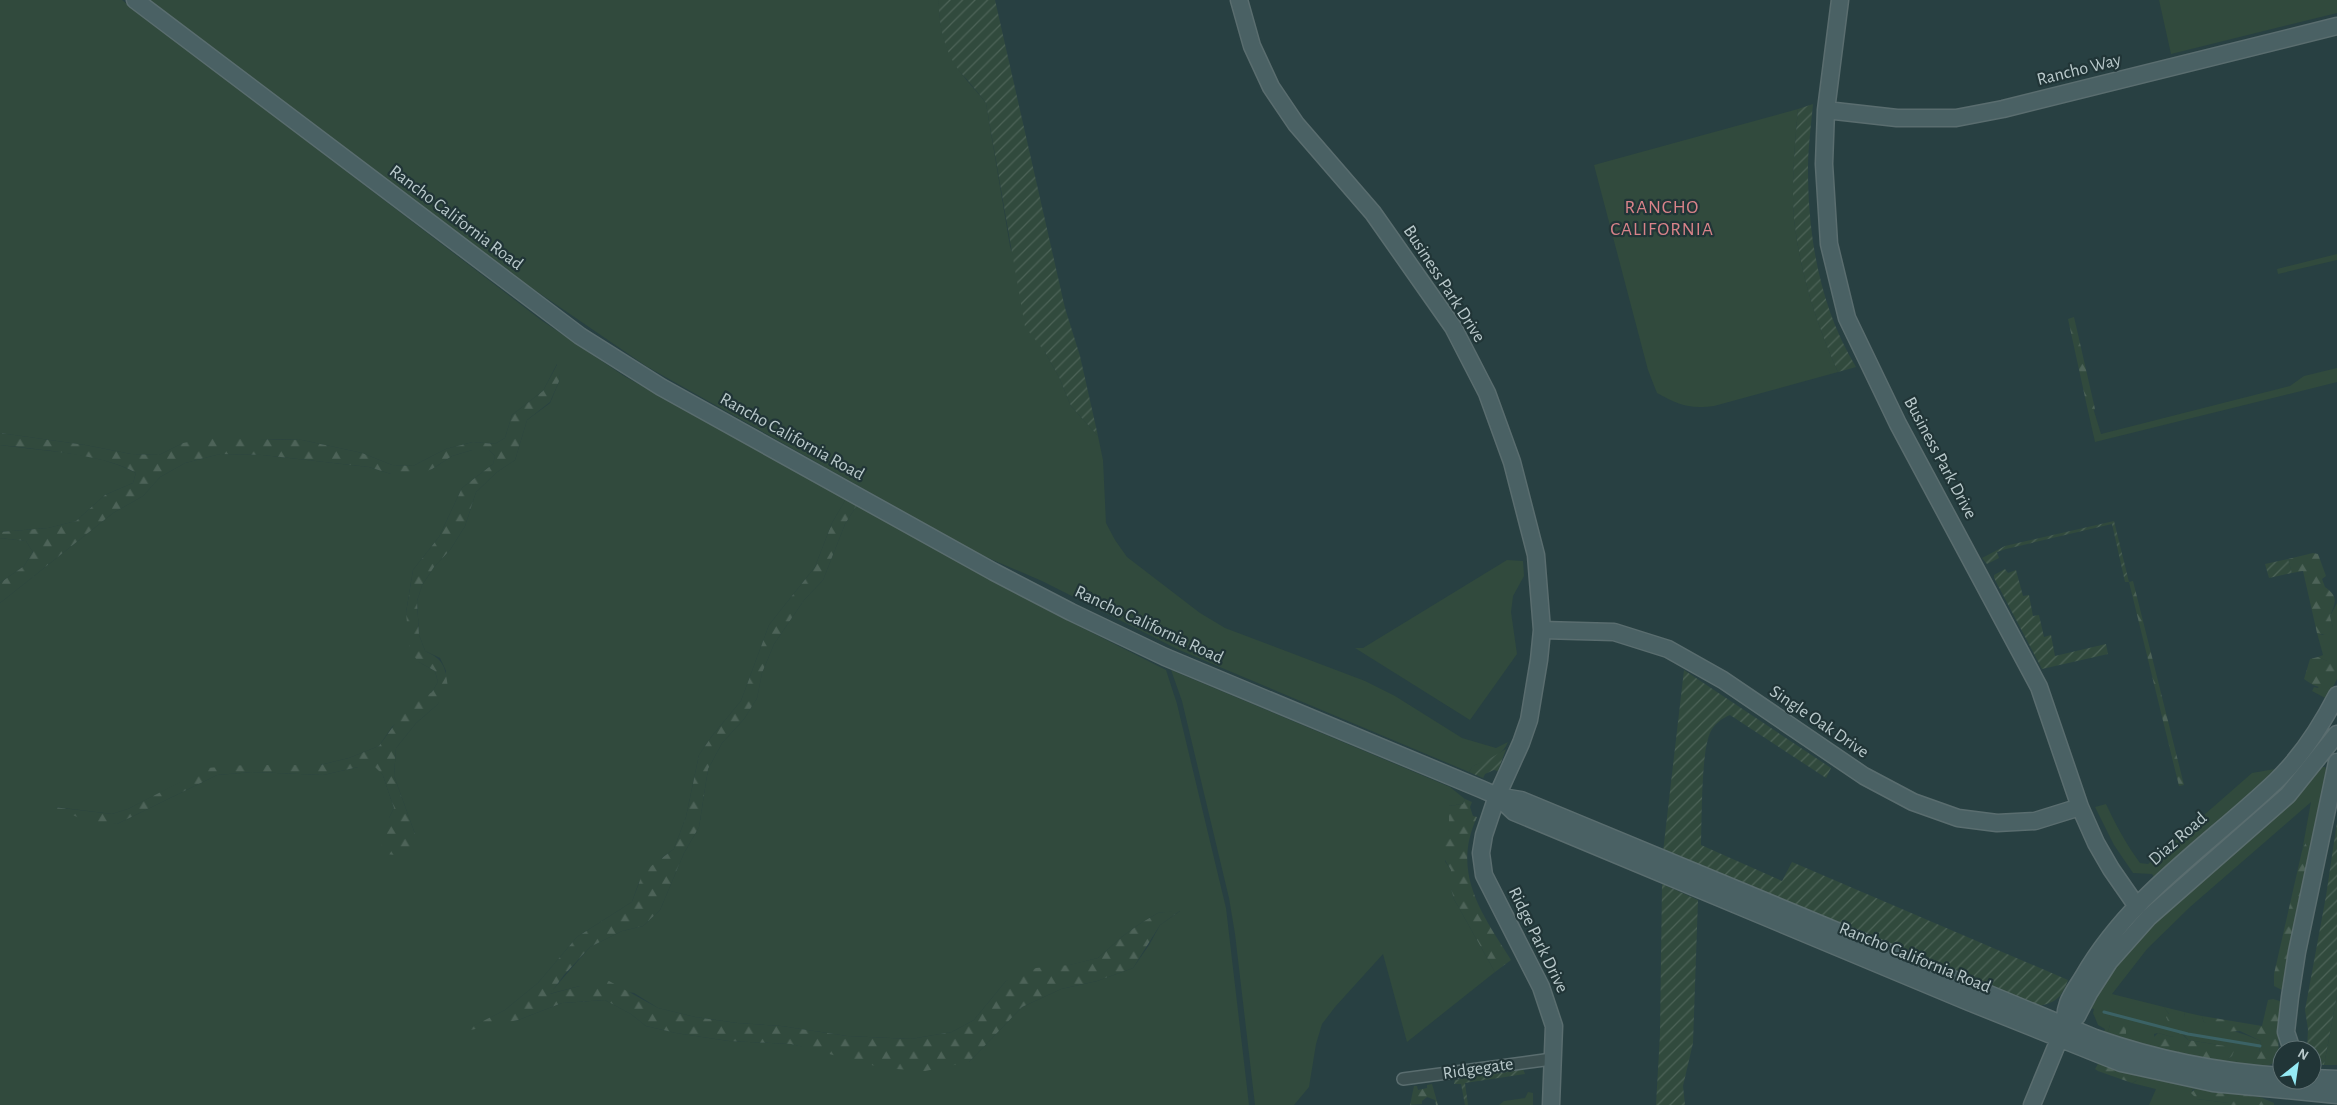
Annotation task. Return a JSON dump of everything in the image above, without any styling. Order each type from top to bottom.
[{"type":"main road","name":"Rancho California Road","points":[[135,0],[580,336],[661,388],[994,572],[1079,616],[1165,658],[1497,796],[1514,812],[2062,1032],[2121,1063],[2230,1086],[2272,1084]]},
{"type":"main road","name":"Business Park Drive","points":[[1239,0],[1252,46],[1270,87],[1296,124],[1373,213],[1453,327],[1487,393],[1512,462],[1536,555],[1542,630],[1529,720],[1522,743],[1497,796]]},
{"type":"main road","name":"Business Park Drive","points":[[1840,0],[1826,110],[1824,164],[1829,244],[1847,318],[1898,424],[2039,687],[2080,807],[2096,843],[2111,869],[2136,904]]},
{"type":"main road","name":"Rancho Way","points":[[1826,110],[1897,118],[1956,118],[2012,107],[2337,26]]},
{"type":"main road","name":"Single Oak Drive","points":[[1542,630],[1614,632],[1668,649],[1724,680],[1864,776],[1913,802],[1958,818],[1997,823],[2035,821],[2080,807]]},
{"type":"main road","name":"Diaz Road","points":[[2062,1032],[2064,1010],[2093,958],[2136,904],[2277,780],[2310,741],[2337,695]]},
{"type":"main road","points":[[2032,1105],[2062,1032],[2077,1016],[2109,962],[2148,916],[2288,795],[2337,734]]},
{"type":"main road","points":[[2289,1040],[2286,1032],[2293,979],[2337,762]]},
{"type":"main road","name":"Ridge Park Drive","points":[[1497,796],[1484,835],[1481,853],[1484,875],[1541,986],[1554,1026],[1551,1105]]},
{"type":"main road","name":"Rancho California Road","points":[[2062,1032],[2095,1038],[2150,1055],[2229,1070],[2272,1075]]},
{"type":"main road","name":"Rancho California Road","points":[[2322,1081],[2337,1080]]},
{"type":"main road","name":"Rancho California Road","points":[[2322,1085],[2337,1095]]},
{"type":"street","name":"Ridgegate","points":[[1403,1079],[1552,1059]]},
{"type":"green space","points":[[0,0],[122,0],[541,320],[624,376],[846,499],[832,523],[815,567],[769,625],[741,701],[699,755],[686,817],[674,849],[663,857],[639,882],[632,902],[577,937],[538,983],[505,1010],[470,1028],[478,1025],[518,1020],[562,1003],[605,1000],[631,1014],[646,1026],[676,1033],[729,1041],[791,1044],[833,1053],[969,1062],[1022,1007],[1061,989],[1097,981],[1133,968],[1160,925],[1180,911],[1158,913],[1123,936],[1098,958],[1006,981],[974,1020],[952,1032],[911,1039],[847,1036],[781,1026],[737,1023],[695,1017],[658,1008],[634,993],[580,986],[549,994],[590,947],[622,931],[643,926],[660,910],[684,853],[699,827],[708,769],[722,743],[744,719],[757,698],[762,673],[774,644],[804,600],[823,580],[845,524],[857,505],[1047,610],[1166,670],[1177,704],[1226,908],[1249,1105],[0,1105],[0,603],[113,513],[143,496],[160,477],[185,463],[220,454],[263,455],[369,467],[391,474],[432,469],[452,456],[472,450],[489,450],[495,456],[493,464],[462,488],[439,537],[413,570],[406,613],[419,662],[435,671],[438,682],[432,692],[392,727],[379,746],[349,758],[320,765],[244,765],[181,782],[128,809],[112,814],[55,807],[117,824],[217,775],[252,772],[323,775],[358,767],[376,767],[383,775],[394,808],[389,818],[415,834],[394,776],[396,748],[416,723],[438,704],[446,671],[440,658],[425,651],[419,635],[417,601],[422,585],[434,567],[450,550],[465,526],[476,492],[497,472],[515,460],[527,420],[550,403],[560,379],[557,364],[543,391],[512,415],[505,438],[495,444],[473,442],[446,449],[413,466],[392,465],[362,453],[302,440],[274,439],[183,443],[159,455],[131,454],[85,445],[0,433]]},
{"type":"green space","points":[[149,0],[939,0],[942,29],[951,57],[961,73],[986,103],[1010,246],[1045,352],[1059,377],[1071,406],[1098,436],[1103,460],[1106,523],[1127,557],[1200,613],[1225,628],[1365,681],[1395,696],[1462,738],[1496,748],[1508,742],[1506,747],[1494,757],[1473,766],[1469,772],[1177,649],[1042,581],[979,554],[646,366],[523,282],[434,217]]},
{"type":"green space","points":[[939,0],[995,0],[1065,308],[1080,356],[1098,436],[1071,406],[1059,377],[1045,352],[1025,327],[986,103],[961,73],[951,57],[941,29]]},
{"type":"green space","points":[[2159,0],[2337,0],[2337,13],[2171,54]]},
{"type":"green space","points":[[1813,104],[1808,169],[1810,220],[1818,271],[1833,321],[1856,367],[1838,372],[1810,297],[1800,258],[1794,219],[1793,177],[1798,109]]},
{"type":"green space","points":[[1798,109],[1793,191],[1797,239],[1810,297],[1838,372],[1714,406],[1697,407],[1672,401],[1657,393],[1648,370],[1594,165]]},
{"type":"green space","points":[[2337,254],[2337,260],[2278,274],[2277,269]]},
{"type":"green space","points":[[2074,317],[2095,409],[2092,413],[2088,411],[2068,319]]},
{"type":"green space","points":[[558,363],[560,379],[550,402],[527,420],[515,460],[497,472],[476,492],[465,526],[450,550],[434,567],[422,585],[417,601],[419,635],[425,651],[436,657],[442,664],[448,687],[438,704],[416,723],[396,748],[394,776],[415,834],[415,847],[405,856],[386,854],[381,844],[379,829],[384,821],[389,818],[394,808],[383,775],[375,767],[358,767],[323,775],[252,772],[217,775],[117,824],[87,821],[53,807],[112,814],[128,809],[207,768],[244,765],[320,765],[349,758],[379,746],[405,710],[432,692],[438,682],[435,671],[419,662],[410,652],[406,613],[413,570],[439,537],[462,488],[493,464],[495,456],[489,450],[472,450],[452,456],[432,469],[413,476],[391,474],[369,467],[263,455],[220,454],[185,463],[160,477],[143,496],[113,513],[0,603],[0,583],[24,566],[33,552],[26,541],[0,538],[0,532],[48,528],[76,521],[105,495],[133,483],[136,473],[124,467],[90,457],[0,445],[0,433],[85,445],[131,454],[159,455],[183,443],[208,438],[302,440],[362,453],[392,465],[413,466],[446,449],[473,442],[495,444],[505,438],[512,415],[543,391]]},
{"type":"green space","points":[[2337,368],[2337,382],[2095,442],[2088,411],[2094,411],[2101,434],[2290,386],[2304,376]]},
{"type":"green space","points":[[0,445],[88,456],[121,466],[136,473],[133,483],[105,495],[76,521],[48,528],[0,532]]},
{"type":"green space","points":[[846,499],[857,505],[845,524],[823,580],[804,600],[774,644],[762,673],[757,698],[744,719],[722,743],[708,769],[699,827],[684,853],[660,910],[643,926],[622,931],[590,947],[564,975],[550,994],[609,981],[658,1008],[695,1017],[737,1023],[781,1026],[847,1036],[911,1039],[952,1032],[974,1020],[1006,981],[1036,968],[1069,965],[1098,958],[1123,936],[1158,913],[1181,910],[1160,925],[1133,968],[1097,981],[1061,989],[1022,1007],[969,1062],[925,1071],[883,1068],[791,1044],[729,1041],[676,1033],[646,1026],[631,1014],[605,1000],[562,1003],[518,1020],[461,1032],[505,1010],[538,983],[577,937],[632,902],[643,872],[674,849],[686,817],[699,755],[741,701],[769,625],[815,567],[832,523]]},
{"type":"green space","points":[[2114,521],[2129,582],[2125,582],[2112,524],[2006,549],[1997,552],[1999,558],[1987,564],[1982,558],[2005,546]]},
{"type":"green space","points":[[0,538],[26,541],[33,552],[24,566],[0,583]]},
{"type":"green space","points":[[2313,553],[2318,554],[2326,576],[2322,579],[2325,587],[2332,593],[2335,599],[2330,616],[2333,628],[2330,636],[2317,633],[2303,571],[2292,573],[2288,559]]},
{"type":"green space","points":[[2288,559],[2292,573],[2269,578],[2265,564]]},
{"type":"green space","points":[[1507,560],[1523,561],[1524,576],[1513,596],[1511,612],[1517,654],[1470,720],[1355,648],[1363,648]]},
{"type":"green space","points":[[2005,569],[2008,573],[2016,570],[2023,596],[2029,595],[2033,616],[2039,615],[2044,637],[2051,635],[2055,656],[2106,644],[2108,654],[2042,669],[1994,578],[1994,575]]},
{"type":"green space","points":[[2133,581],[2184,785],[2179,786],[2129,582]]},
{"type":"green space","points":[[2337,603],[2337,679],[2327,699],[2312,691],[2314,687],[2318,688],[2327,661],[2318,657],[2323,655],[2317,633],[2323,635],[2333,628],[2330,616]]},
{"type":"green space","points":[[2318,657],[2332,663],[2337,668],[2330,685],[2316,686],[2304,679],[2310,659]]},
{"type":"green space","points":[[1171,670],[1450,787],[1465,799],[1463,804],[1449,806],[1449,829],[1445,861],[1451,870],[1451,889],[1454,899],[1495,972],[1407,1042],[1383,954],[1322,1024],[1316,1044],[1309,1087],[1294,1105],[1255,1105],[1229,898],[1182,701]]},
{"type":"green space","points":[[1684,670],[1831,768],[1826,778],[1730,715],[1724,718],[1714,727],[1707,743],[1703,771],[1701,845],[1782,881],[1792,862],[2068,980],[2061,995],[2054,1001],[2038,1006],[1663,852]]},
{"type":"green space","points":[[1506,749],[1498,771],[1494,770],[1485,774],[1483,778],[1469,772],[1473,766]]},
{"type":"green space","points":[[2322,767],[2325,767],[2328,771],[2315,844],[2305,843],[2302,851],[2311,802],[2190,907],[2147,949],[2112,994],[2164,1007],[2169,1014],[2185,1017],[2184,1012],[2202,1016],[2204,1022],[2261,1041],[2259,1052],[2247,1067],[2222,1064],[2232,1056],[2219,1045],[2188,1040],[2184,1035],[2172,1037],[2158,1033],[2154,1034],[2156,1050],[2123,1041],[2110,1025],[2107,1035],[2103,1034],[2105,1029],[2098,1025],[2093,1013],[2094,1009],[2091,1008],[2113,970],[2167,910]]},
{"type":"green space","points":[[2275,769],[2254,790],[2154,877],[2152,874],[2133,873],[2114,845],[2095,807],[2106,804],[2135,856],[2140,863],[2148,864],[2252,773]]},
{"type":"green space","points":[[1465,799],[1472,802],[1470,807],[1473,816],[1477,817],[1470,837],[1467,856],[1473,892],[1490,926],[1511,960],[1495,972],[1454,899],[1451,889],[1451,870],[1442,855],[1442,848],[1449,829],[1449,806],[1463,804]]},
{"type":"green space","points":[[2337,822],[2337,995],[2324,1065],[2322,1065],[2322,1040],[2307,1040],[2305,1010],[2326,896]]},
{"type":"green space","points":[[2308,837],[2315,837],[2286,987],[2282,990],[2274,986],[2274,974],[2302,851]]},
{"type":"green space","points":[[1662,884],[1698,900],[1693,1043],[1683,1086],[1685,1105],[1656,1105],[1660,1034]]},
{"type":"green space","points":[[2337,995],[2337,1065],[2324,1065]]},
{"type":"green space","points":[[2273,999],[2283,1002],[2278,1040],[2272,1040],[2272,1063],[2260,1067],[2247,1067],[2247,1054],[2259,1052],[2261,1041],[2240,1031],[2220,1032],[2204,1022],[2202,1016],[2262,1026],[2268,1000]]},
{"type":"green space","points":[[2164,1007],[2184,1012],[2185,1017],[2176,1023],[2168,1021],[2166,1017],[2169,1014]]},
{"type":"green space","points":[[2116,1021],[2126,1028],[2126,1037],[2123,1041],[2107,1035],[2110,1025]]},
{"type":"green space","points":[[2158,1033],[2172,1037],[2181,1033],[2188,1040],[2231,1047],[2234,1051],[2232,1056],[2222,1064],[2156,1050],[2151,1040]]},
{"type":"green space","points":[[2098,1064],[2139,1075],[2139,1079],[2132,1083],[2098,1071],[2095,1069]]},
{"type":"green space","points":[[1523,1069],[1525,1074],[1465,1083],[1468,1105],[1465,1105],[1461,1084],[1454,1084],[1455,1080]]},
{"type":"green space","points":[[2139,1075],[2196,1088],[2192,1090],[2197,1099],[2229,1103],[2229,1105],[2149,1105],[2156,1089],[2132,1083],[2136,1081]]},
{"type":"green space","points":[[1432,1084],[1438,1105],[1436,1105],[1435,1100],[1427,1097],[1422,1101],[1422,1104],[1410,1105],[1414,1086],[1417,1086],[1418,1090],[1427,1088],[1427,1085]]},
{"type":"green space","points":[[2196,1088],[2260,1097],[2274,1103],[2274,1105],[2229,1105],[2229,1103],[2197,1099],[2191,1093]]},
{"type":"green space","points":[[1528,1092],[1533,1093],[1533,1105],[1499,1105],[1504,1101],[1525,1098]]},
{"type":"waterway","points":[[2104,1012],[2188,1034],[2260,1046]]},
{"type":"district","name":"RANCHO CALIFORNIA","points":[[1662,218]]}]
